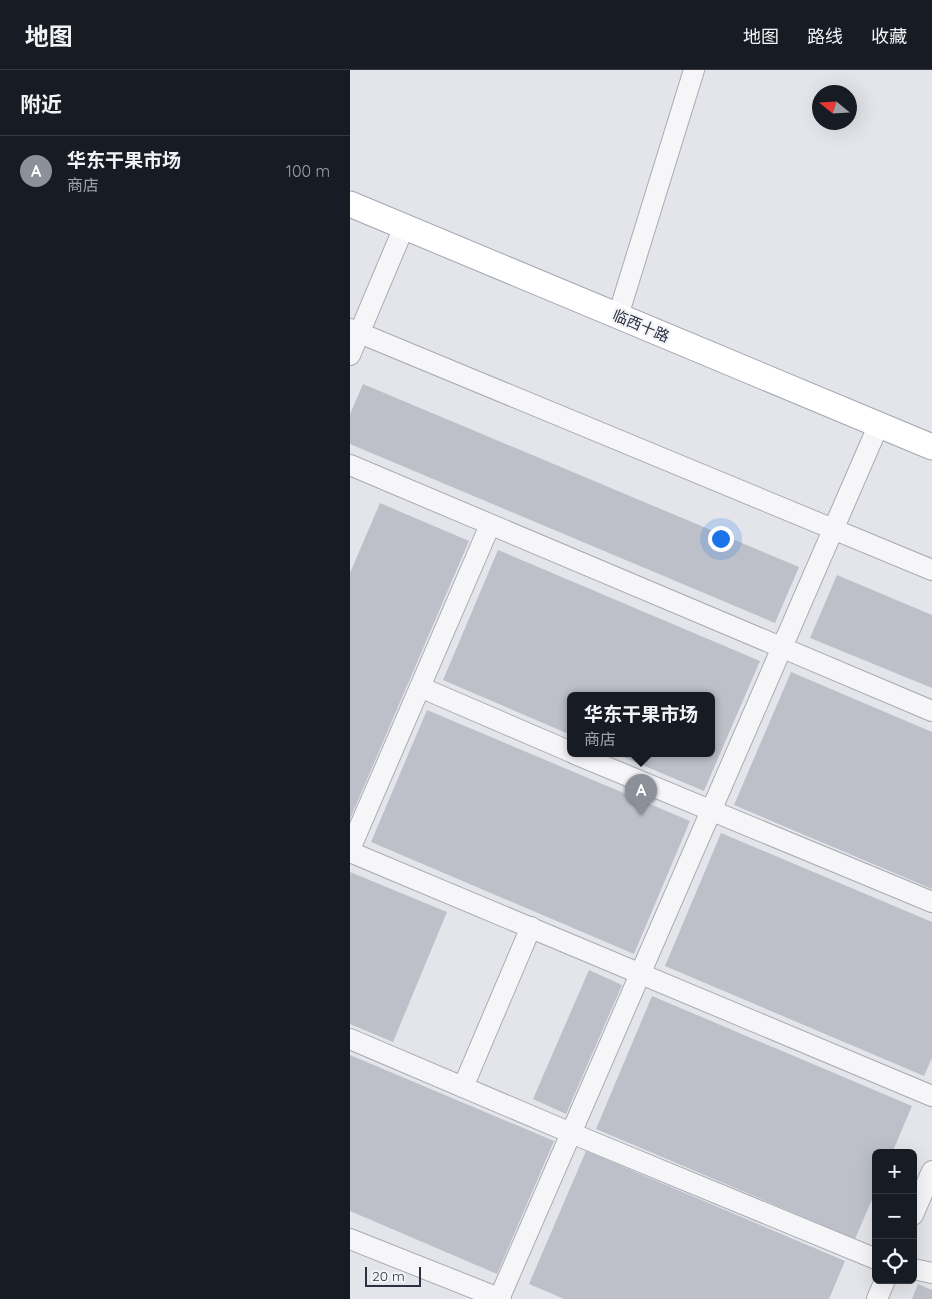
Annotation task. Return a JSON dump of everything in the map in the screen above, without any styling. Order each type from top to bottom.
[{"type":"main road","name":"临西十路","points":[[350,204],[932,446]]},
{"type":"street","points":[[618,316],[694,70]]},
{"type":"street","points":[[350,355],[355,331],[404,227]]},
{"type":"street","points":[[355,331],[932,570]]},
{"type":"street","points":[[350,1239],[500,1299],[879,424]]},
{"type":"street","points":[[350,465],[932,711]]},
{"type":"street","points":[[490,525],[350,850],[932,1096]]},
{"type":"street","points":[[420,687],[567,750]]},
{"type":"street","points":[[583,757],[711,812],[932,902]]},
{"type":"street","points":[[463,1087],[531,927]]},
{"type":"street","points":[[350,1039],[872,1257]]},
{"type":"street","points":[[917,1205],[932,1171]]},
{"type":"street","points":[[917,1270],[932,1273]]},
{"type":"street","points":[[877,1299],[883,1284]]},
{"type":"building","points":[[363,384],[799,567],[775,623],[350,444],[350,414]]},
{"type":"building","points":[[380,503],[469,541],[350,819],[350,573]]},
{"type":"building","points":[[498,550],[760,661],[704,791],[623,757],[715,757],[715,692],[567,692],[567,733],[443,680]]},
{"type":"building","points":[[837,575],[932,615],[932,688],[810,638]]},
{"type":"building","points":[[791,672],[932,732],[932,889],[734,805]]},
{"type":"building","points":[[427,710],[690,821],[634,954],[371,842]]},
{"type":"building","points":[[721,833],[932,922],[932,1058],[924,1076],[665,966]]},
{"type":"building","points":[[350,872],[447,912],[393,1042],[350,1024]]},
{"type":"building","points":[[589,970],[622,985],[566,1114],[533,1099]]},
{"type":"building","points":[[652,996],[912,1106],[894,1149],[872,1149],[872,1199],[855,1239],[596,1129]]},
{"type":"building","points":[[350,1055],[554,1141],[497,1274],[350,1211]]},
{"type":"building","points":[[586,1151],[845,1261],[829,1299],[564,1299],[529,1284]]},
{"type":"building","points":[[918,1284],[932,1290],[932,1299],[912,1299]]},
{"type":"place","name":"华东干果市场","points":[[641,815]]}]
